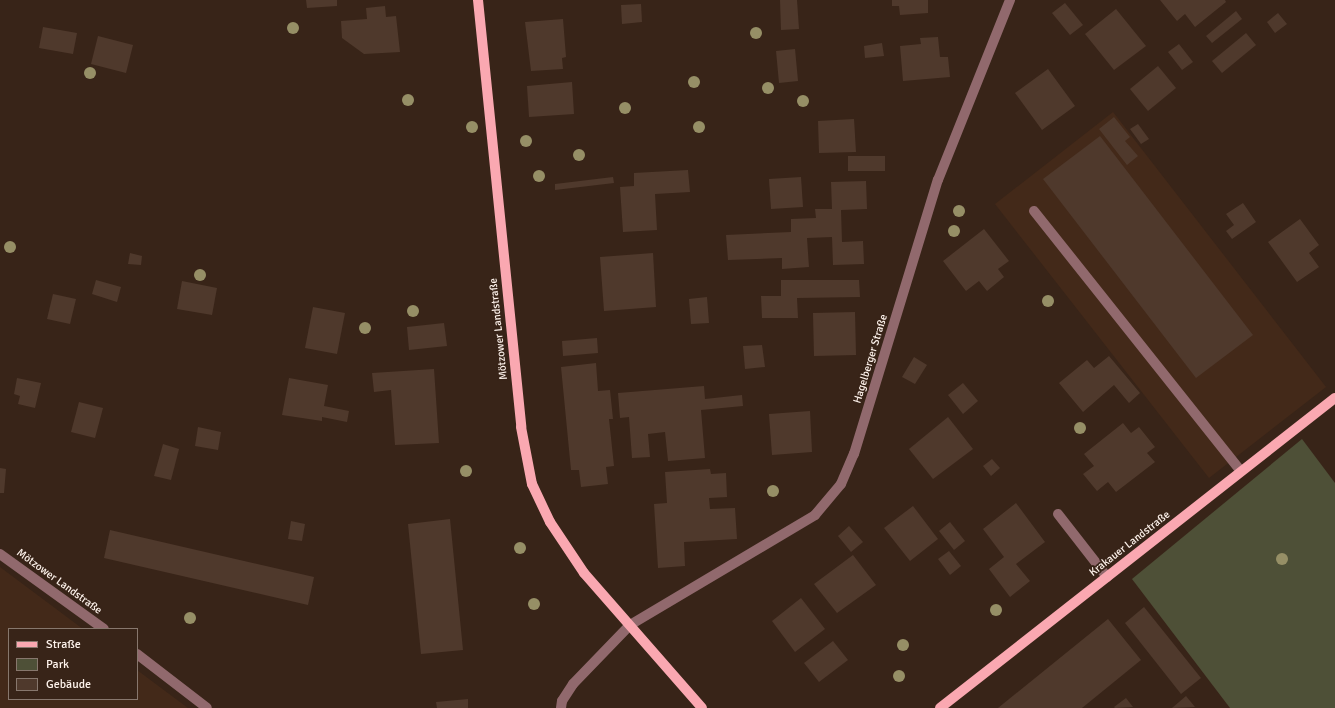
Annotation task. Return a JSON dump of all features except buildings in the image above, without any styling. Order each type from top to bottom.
[{"type":"main road","name":"Mötzower Landstraße","points":[[478,0],[521,426],[532,484],[550,522],[584,573],[702,708]]},
{"type":"main road","name":"Krakauer Landstraße","points":[[940,708],[1335,398]]},
{"type":"street","name":"Hagelberger Straße","points":[[630,625],[815,515],[841,484],[856,446],[938,180],[1010,0]]},
{"type":"street","points":[[1034,211],[1241,471]]},
{"type":"street","points":[[1058,514],[1107,577]]},
{"type":"street","name":"Mötzower Landstraße","points":[[0,554],[103,628]]},
{"type":"street","points":[[561,708],[562,701],[573,684],[630,625]]},
{"type":"street","points":[[138,655],[207,708]]},
{"type":"shaded area","points":[[1113,112],[1326,387],[1209,478],[995,204]]},
{"type":"shaded area","points":[[0,567],[82,628],[8,628],[8,700],[138,700],[138,671],[188,708],[0,708]]},
{"type":"green space","points":[[1302,439],[1335,483],[1335,708],[1230,708],[1132,579]]}]
